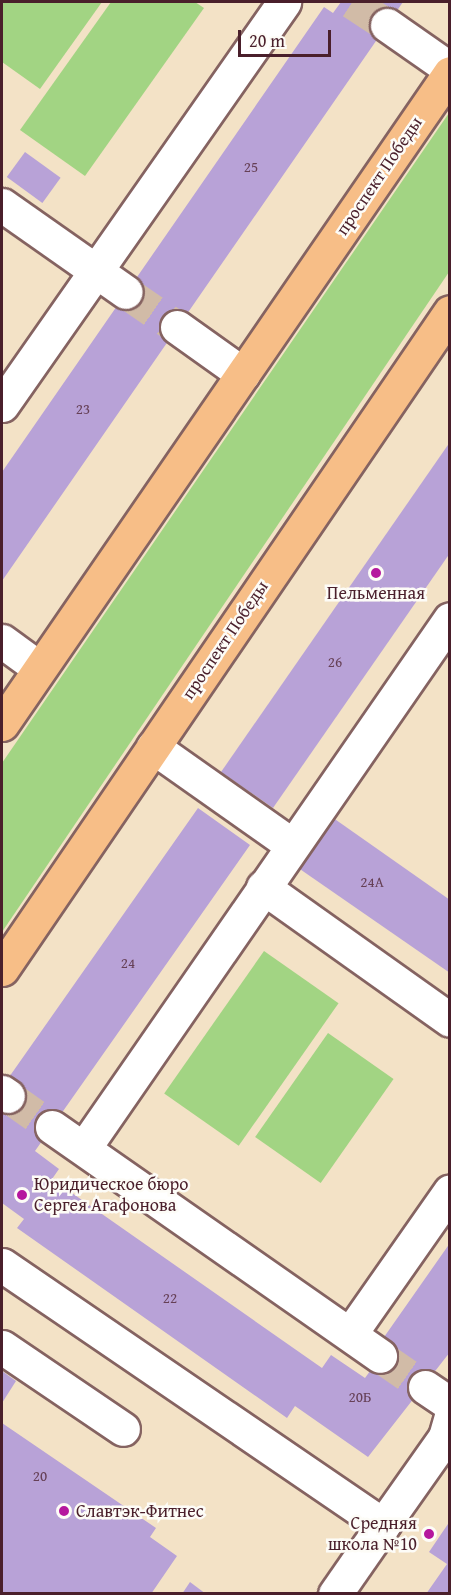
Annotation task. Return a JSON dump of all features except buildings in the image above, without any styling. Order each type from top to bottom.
[{"type":"main road","name":"проспект Победы","points":[[2,724],[450,71]]},
{"type":"main road","name":"проспект Победы","points":[[2,969],[450,312]]},
{"type":"lane","points":[[2,405],[284,2]]},
{"type":"lane","points":[[387,25],[450,71]]},
{"type":"lane","points":[[2,205],[126,292]]},
{"type":"lane","points":[[177,327],[243,374]]},
{"type":"lane","points":[[84,1148],[450,619]]},
{"type":"lane","points":[[2,641],[39,668]]},
{"type":"lane","points":[[153,747],[292,845]]},
{"type":"lane","points":[[263,887],[450,1020]]},
{"type":"lane","points":[[52,1127],[380,1356]]},
{"type":"lane","points":[[350,1334],[450,1191]]},
{"type":"lane","points":[[2,1265],[383,1525]]},
{"type":"lane","points":[[2,1347],[123,1429]]},
{"type":"lane","points":[[335,1593],[445,1437],[450,1419]]},
{"type":"green space","points":[[2,2],[102,2],[40,89],[2,62]]},
{"type":"green space","points":[[111,2],[195,2],[204,8],[85,176],[20,130]]},
{"type":"green space","points":[[449,113],[449,272],[2,932],[2,763]]},
{"type":"green space","points":[[264,951],[339,1003],[239,1146],[164,1094]]},
{"type":"green space","points":[[328,1033],[394,1079],[321,1183],[255,1137]]},
{"type":"tunnel","points":[[352,2],[387,25]]},
{"type":"tunnel","points":[[126,292],[177,327]]},
{"type":"tunnel","points":[[8,1096],[52,1127]]},
{"type":"tunnel","points":[[380,1356],[425,1387]]},
{"type":"place","name":"Пельменная","points":[[376,573]]},
{"type":"place","name":"Юридическое бюро Сергея Агафонова","points":[[22,1195]]},
{"type":"place","name":"Славтэк-Фитнес","points":[[64,1511]]},
{"type":"place","name":"Средняя школа №10","points":[[429,1534]]}]
